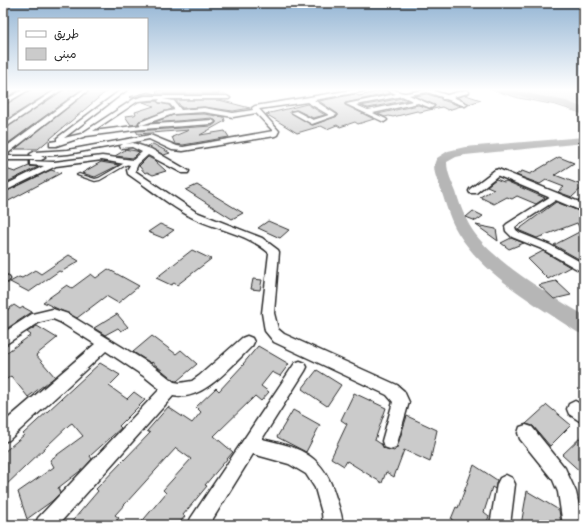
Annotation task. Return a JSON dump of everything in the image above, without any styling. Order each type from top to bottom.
[{"type":"street","points":[[3,127],[23,114]]},
{"type":"street","points":[[3,158],[57,114]]},
{"type":"street","points":[[53,144],[93,114]]},
{"type":"street","points":[[83,134],[115,114]]},
{"type":"street","points":[[95,133],[127,114]]},
{"type":"street","points":[[104,127],[147,123],[164,114]]},
{"type":"street","points":[[225,114],[233,115],[241,114]]},
{"type":"street","points":[[3,158],[68,152],[150,137],[153,137],[175,148],[184,149],[275,134],[276,131],[259,114]]},
{"type":"street","points":[[297,114],[312,122],[334,115],[332,114]]},
{"type":"street","points":[[371,114],[384,120]]},
{"type":"street","points":[[34,154],[53,144],[83,134],[142,127],[212,122]]},
{"type":"street","points":[[3,158],[59,157],[133,146],[148,151],[185,170]]},
{"type":"street","points":[[3,158],[54,164],[102,158],[132,162],[148,151]]},
{"type":"street","points":[[132,162],[131,172],[194,214],[243,234],[269,247],[274,252],[268,313],[272,331],[278,338],[392,390],[399,396],[401,402],[390,441]]},
{"type":"street","points":[[3,189],[54,164]]},
{"type":"street","points":[[473,191],[498,172],[584,208]]},
{"type":"street","points":[[556,196],[510,226],[511,231],[516,235],[546,246],[584,269]]},
{"type":"street","points":[[3,340],[29,322],[53,314],[64,318],[150,372],[170,388],[180,390],[195,387],[247,342]]},
{"type":"street","points":[[3,434],[105,344]]},
{"type":"street","points":[[198,525],[300,367]]},
{"type":"street","points":[[45,525],[170,388]]},
{"type":"street","points":[[526,433],[559,474],[567,492],[573,525]]},
{"type":"street","points":[[249,445],[270,449],[285,454],[313,468],[324,487],[333,518],[332,525]]},
{"type":"street","points":[[500,525],[506,484]]},
{"type":"lane","points":[[79,175],[95,180],[100,179],[132,162]]},
{"type":"building","points":[[3,114],[16,114],[3,122]]},
{"type":"building","points":[[27,114],[48,114],[3,147],[3,130]]},
{"type":"building","points":[[60,114],[80,114],[38,149],[15,149]]},
{"type":"building","points":[[136,114],[159,114],[139,121],[138,124],[131,125],[125,116]]},
{"type":"building","points":[[204,114],[224,117],[225,121],[200,135],[225,131],[229,137],[183,145],[175,144],[172,137],[189,130],[138,134],[136,131],[212,126],[216,123],[216,121],[212,118],[153,123],[173,115]]},
{"type":"building","points":[[266,114],[293,114],[313,125],[338,116],[338,114],[363,114],[374,119],[358,124],[355,122],[340,127],[337,125],[327,129],[321,126],[297,133]]},
{"type":"building","points":[[304,114],[323,114],[325,115],[313,118]]},
{"type":"building","points":[[378,114],[406,114],[393,117],[385,117]]},
{"type":"building","points":[[153,144],[170,153],[164,155],[147,146]]},
{"type":"building","points":[[124,149],[139,152],[133,158],[115,156],[125,150]]},
{"type":"building","points":[[148,157],[154,160],[166,171],[153,175],[147,172],[145,173],[139,166]]},
{"type":"building","points":[[559,157],[574,163],[555,175],[584,186],[572,197],[558,192],[564,187],[546,180],[540,184],[516,175],[522,171],[530,174]]},
{"type":"building","points":[[101,162],[119,165],[95,177],[82,173]]},
{"type":"building","points":[[29,166],[38,167],[3,184],[3,168],[15,172]]},
{"type":"building","points":[[51,170],[61,173],[3,204],[3,193]]},
{"type":"building","points":[[496,179],[504,182],[506,181],[545,198],[536,204],[517,196],[512,199],[507,197],[494,204],[480,197],[494,189],[487,186]]},
{"type":"building","points":[[197,185],[243,213],[232,219],[186,190]]},
{"type":"building","points":[[556,202],[584,213],[584,262],[554,245],[581,231],[577,223],[537,238],[518,230]]},
{"type":"building","points":[[473,211],[483,216],[476,221],[466,217]]},
{"type":"building","points":[[268,221],[289,230],[280,238],[258,228]]},
{"type":"building","points":[[160,224],[174,230],[163,238],[148,232]]},
{"type":"building","points":[[476,225],[496,229],[498,241]]},
{"type":"building","points":[[511,238],[524,243],[509,249],[501,243]]},
{"type":"building","points":[[192,250],[211,259],[177,285],[174,283],[171,285],[156,278]]},
{"type":"building","points":[[543,251],[570,267],[548,279],[528,259]]},
{"type":"building","points":[[69,255],[79,261],[61,272],[59,271],[29,292],[10,282],[19,277],[22,278],[35,270],[41,274]]},
{"type":"building","points":[[108,269],[139,286],[118,303],[106,296],[77,318],[43,302],[67,285],[72,288],[91,274],[96,278]]},
{"type":"building","points":[[253,279],[262,280],[260,290],[251,289]]},
{"type":"building","points":[[556,281],[571,295],[554,299],[539,285]]},
{"type":"building","points":[[14,305],[20,309],[23,307],[32,312],[3,331],[3,313]]},
{"type":"building","points":[[117,314],[128,327],[121,331],[118,328],[105,335],[94,328]]},
{"type":"building","points":[[37,326],[57,338],[36,355],[55,377],[28,397],[11,376],[3,382],[3,355],[31,335],[27,332]]},
{"type":"building","points":[[152,336],[176,354],[181,350],[197,364],[177,381],[175,381],[152,362],[151,363],[133,352]]},
{"type":"building","points":[[258,346],[289,364],[280,376],[272,372],[261,386],[269,392],[261,401],[255,396],[214,436],[233,452],[205,485],[207,486],[183,515],[185,516],[178,525],[139,525],[166,493],[163,490],[191,459],[176,448],[115,515],[119,518],[113,525],[69,525],[98,491],[96,489],[150,433],[147,431],[168,407],[192,423],[201,412],[196,407],[216,388],[219,391],[244,364]]},
{"type":"building","points":[[100,363],[120,375],[109,386],[127,399],[134,392],[145,400],[119,426],[121,428],[90,456],[92,459],[84,468],[58,488],[60,493],[52,501],[27,519],[18,492],[54,467],[50,460],[83,436],[72,423],[3,488],[3,453]]},
{"type":"building","points":[[317,370],[341,385],[327,406],[302,389]]},
{"type":"building","points":[[354,393],[386,408],[375,440],[384,448],[394,451],[397,447],[407,416],[437,430],[430,462],[404,450],[394,477],[386,472],[382,483],[347,461],[344,466],[331,458],[347,424],[341,420]]},
{"type":"building","points":[[547,405],[571,425],[550,446],[533,426],[526,424]]},
{"type":"building","points":[[293,410],[320,425],[306,452],[277,437]]},
{"type":"building","points":[[584,434],[584,475],[562,455]]},
{"type":"building","points":[[474,465],[497,480],[495,489],[492,487],[484,512],[489,516],[486,525],[459,525],[451,519],[456,507],[458,508]]},
{"type":"building","points":[[527,491],[559,510],[561,524],[554,520],[554,525],[521,525]]},
{"type":"waterway","points":[[584,140],[465,151],[452,154],[441,161],[443,178],[460,222],[469,237],[481,251],[523,286],[584,326]]}]
